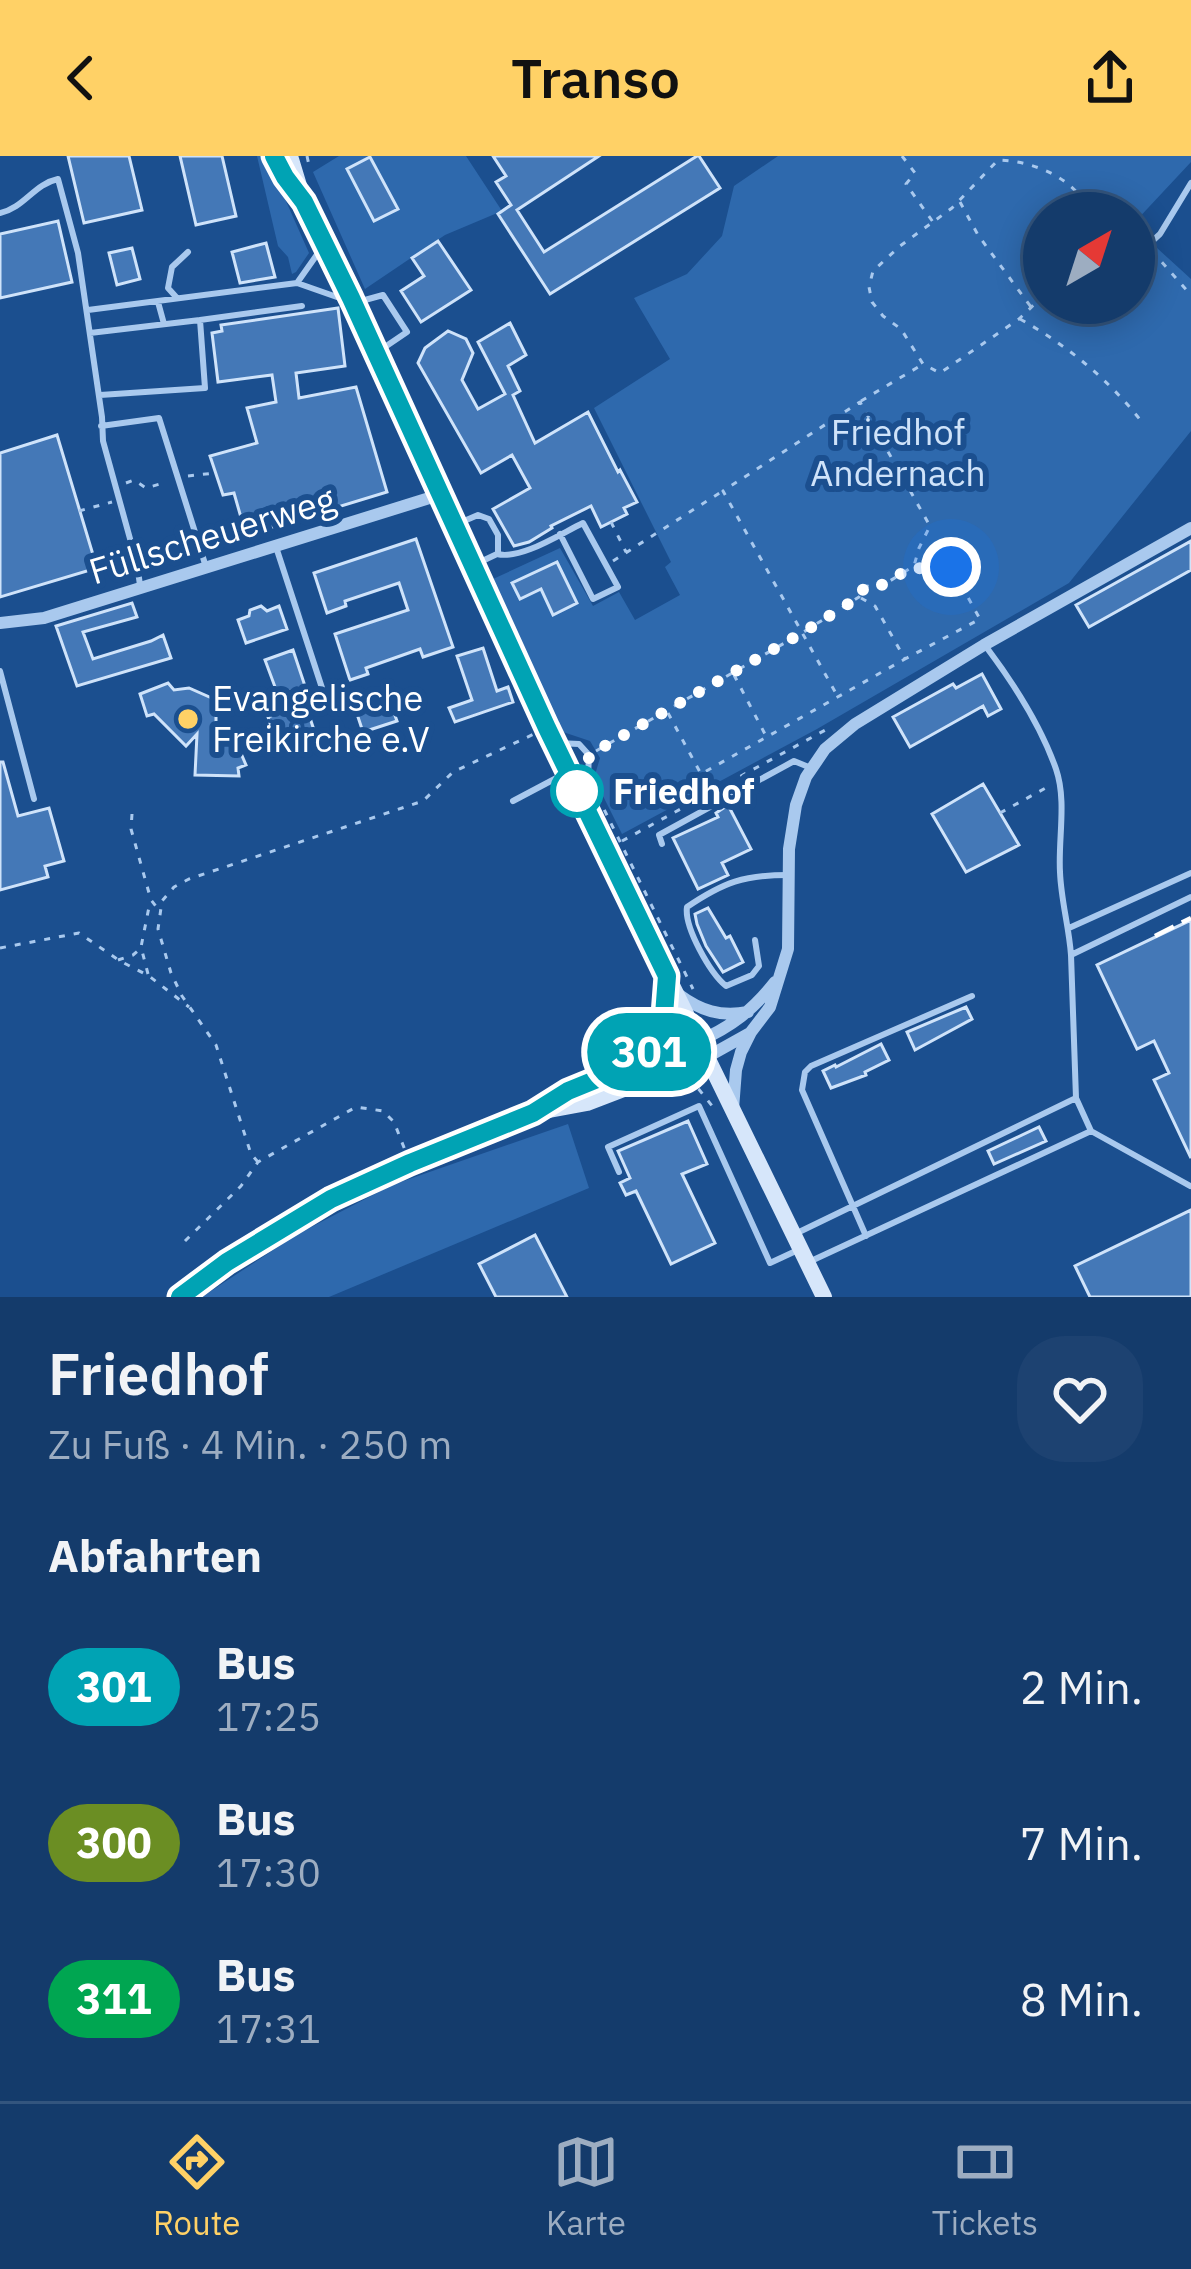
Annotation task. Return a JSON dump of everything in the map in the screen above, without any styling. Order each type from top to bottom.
[{"type":"street","points":[[279,157],[377,352],[550,736],[576,777],[678,986],[724,1109],[824,1297]]},
{"type":"street","name":"Füllscheuerweg","points":[[0,622],[44,618],[405,511],[439,495]]},
{"type":"street","points":[[724,1109],[751,1032],[770,1007],[783,972],[789,938],[793,818],[811,768],[855,724],[1191,528]]},
{"type":"street","points":[[533,1113],[587,1102],[688,1065],[749,1011],[783,972]]},
{"type":"street","points":[[678,986],[708,1012],[749,1011]]},
{"type":"street","points":[[644,1060],[663,1028],[678,986]]},
{"type":"street","points":[[179,1297],[331,1199],[644,1060],[703,1049],[751,1032]]},
{"type":"lane","points":[[0,213],[28,199],[42,182],[58,179],[88,310],[103,441],[140,589]]},
{"type":"lane","points":[[1155,239],[1191,183]]},
{"type":"lane","points":[[297,283],[325,243]]},
{"type":"lane","points":[[178,299],[168,288],[172,267],[188,252]]},
{"type":"lane","points":[[88,310],[297,283],[354,303],[383,295],[407,332],[377,352]]},
{"type":"lane","points":[[158,302],[164,324]]},
{"type":"lane","points":[[90,333],[302,306]]},
{"type":"lane","points":[[99,395],[205,388],[200,320]]},
{"type":"lane","points":[[101,426],[159,418],[206,567]]},
{"type":"lane","points":[[453,525],[478,515],[489,519],[498,535],[497,554]]},
{"type":"lane","points":[[473,566],[497,554],[511,557],[560,534],[584,523],[618,587],[592,599],[560,534]]},
{"type":"lane","points":[[276,547],[322,691]]},
{"type":"lane","points":[[985,645],[1034,722],[1057,772],[1076,1098],[1090,1131],[1190,1186]]},
{"type":"lane","points":[[0,671],[34,799]]},
{"type":"lane","points":[[513,801],[576,777],[589,755],[579,744],[550,736]]},
{"type":"lane","points":[[662,844],[659,836],[794,760],[811,768]]},
{"type":"lane","points":[[1069,928],[1191,872]]},
{"type":"lane","points":[[755,940],[759,966],[752,975],[726,986],[716,977],[685,918],[688,907],[747,876],[788,875]]},
{"type":"lane","points":[[1071,955],[1191,897]]},
{"type":"lane","points":[[866,1236],[802,1090],[805,1072],[972,996]]},
{"type":"lane","points":[[619,1172],[608,1147],[699,1106],[770,1263],[801,1248],[852,1206],[1076,1098]]},
{"type":"lane","points":[[801,1248],[866,1236],[1090,1131]]},
{"type":"path","points":[[307,156],[309,175]]},
{"type":"path","points":[[902,156],[915,172],[906,184],[933,222]]},
{"type":"path","points":[[1024,161],[1033,156]]},
{"type":"path","points":[[1023,315],[940,373],[923,364],[902,329],[883,316],[872,302],[869,287],[874,271],[959,200],[998,160],[1024,161],[1077,192]]},
{"type":"path","points":[[959,200],[1023,297]]},
{"type":"path","points":[[1155,256],[1191,295]]},
{"type":"path","points":[[1019,319],[1092,368],[1142,422]]},
{"type":"path","points":[[606,564],[923,364]]},
{"type":"path","points":[[589,755],[802,633],[859,597],[865,586],[880,586],[914,566],[929,526],[860,402]]},
{"type":"path","points":[[79,511],[118,496],[125,483],[134,480],[146,488]]},
{"type":"path","points":[[723,491],[838,697]]},
{"type":"path","points":[[611,522],[627,553]]},
{"type":"path","points":[[667,711],[701,774],[980,619],[951,567],[926,571],[914,566]]},
{"type":"path","points":[[859,597],[874,606],[905,659]]},
{"type":"path","points":[[733,673],[767,737]]},
{"type":"path","points":[[620,842],[843,720],[855,724]]},
{"type":"path","points":[[258,1162],[251,1154],[216,1045],[171,974],[158,929],[162,901],[189,878],[423,801],[465,765],[550,736]]},
{"type":"path","points":[[576,777],[620,842],[678,986]]},
{"type":"path","points":[[1000,813],[1058,781]]},
{"type":"path","points":[[132,814],[130,829],[151,900],[160,910]]},
{"type":"path","points":[[149,976],[141,947],[151,900]]},
{"type":"path","points":[[0,949],[79,933],[190,1008]]},
{"type":"path","points":[[118,960],[133,956],[141,947]]},
{"type":"path","points":[[688,1065],[693,1082],[724,1109]]},
{"type":"path","points":[[185,1241],[241,1186],[258,1162],[356,1107],[383,1111],[394,1122],[410,1163]]},
{"type":"green space","points":[[257,156],[266,156],[309,253],[292,274],[288,257],[278,246]]},
{"type":"green space","points":[[339,156],[466,156],[502,211],[445,235],[365,289],[313,172]]},
{"type":"green space","name":"Friedhof Andernach","points":[[778,156],[1191,156],[1191,162],[1155,201],[1155,192],[1023,192],[1023,324],[1155,324],[1155,246],[1191,279],[1191,431],[1069,583],[817,729],[622,834],[594,778],[600,758],[590,741],[560,731],[493,579],[560,548],[593,606],[619,592],[635,620],[680,595],[665,567],[671,562],[594,408],[670,359],[634,298],[687,274],[722,236],[734,186]]},
{"type":"green space","points":[[568,1124],[589,1188],[329,1297],[202,1297],[296,1235],[392,1185]]},
{"type":"building","points":[[68,156],[129,156],[142,210],[84,223]]},
{"type":"building","points":[[180,156],[222,156],[236,216],[196,225]]},
{"type":"building","points":[[493,156],[599,156],[517,210],[544,252],[697,156],[720,188],[550,294],[498,214],[511,205],[496,182],[506,176]]},
{"type":"building","points":[[370,157],[398,209],[374,221],[347,169]]},
{"type":"building","points":[[58,221],[72,282],[0,298],[0,234]]},
{"type":"building","points":[[438,241],[471,290],[421,322],[401,291],[424,276],[412,258]]},
{"type":"building","points":[[266,243],[275,277],[240,283],[232,252]]},
{"type":"building","points":[[132,248],[140,279],[117,285],[109,253]]},
{"type":"building","points":[[338,308],[345,366],[296,373],[299,398],[356,387],[387,492],[246,535],[234,493],[223,495],[210,456],[257,443],[247,408],[276,402],[272,375],[218,382],[212,333],[222,331],[221,325]]},
{"type":"building","points":[[510,323],[526,355],[508,366],[520,391],[513,395],[535,443],[588,412],[637,502],[624,508],[627,514],[601,527],[591,506],[514,546],[493,509],[530,488],[512,455],[481,473],[418,363],[425,348],[448,331],[466,339],[473,353],[462,380],[478,409],[505,394],[478,342]]},
{"type":"building","points":[[57,435],[97,568],[0,597],[0,453]]},
{"type":"building","points":[[416,539],[453,647],[423,657],[420,649],[366,668],[368,674],[350,680],[335,634],[408,610],[399,583],[345,601],[346,606],[327,613],[314,573]]},
{"type":"building","points":[[1191,541],[1191,570],[1089,627],[1076,605]]},
{"type":"building","points":[[557,562],[577,603],[553,615],[541,589],[520,599],[512,583]]},
{"type":"building","points":[[132,603],[137,617],[83,632],[93,659],[163,635],[171,658],[77,686],[56,626]]},
{"type":"building","points":[[261,606],[267,611],[279,606],[287,629],[246,643],[238,620]]},
{"type":"building","points":[[483,648],[497,691],[508,687],[513,702],[455,722],[449,708],[472,700],[457,656]]},
{"type":"building","points":[[293,650],[305,686],[287,692],[296,716],[308,712],[316,736],[302,740],[300,734],[276,742],[268,717],[284,711],[265,660]]},
{"type":"building","points":[[982,674],[1001,709],[988,716],[983,706],[910,747],[893,717],[953,684],[956,688]]},
{"type":"building","points":[[168,683],[174,690],[189,688],[216,700],[216,732],[238,733],[237,744],[246,765],[238,768],[239,776],[195,775],[197,734],[186,746],[154,714],[147,716],[140,694]]},
{"type":"building","points":[[389,699],[397,721],[363,732],[356,711]]},
{"type":"building","points":[[0,762],[18,816],[49,808],[64,861],[45,866],[48,877],[0,890]]},
{"type":"building","points":[[983,784],[1019,845],[966,872],[932,814]]},
{"type":"building","points":[[728,805],[751,849],[722,863],[728,875],[698,889],[673,838],[718,817],[716,813]]},
{"type":"building","points":[[708,908],[743,962],[723,972],[697,924],[695,914]]},
{"type":"building","points":[[1191,920],[1191,1158],[1154,1080],[1169,1073],[1154,1041],[1137,1049],[1097,965]]},
{"type":"building","points":[[966,1007],[972,1019],[915,1050],[907,1032]]},
{"type":"building","points":[[881,1044],[889,1060],[831,1088],[823,1071]]},
{"type":"building","points":[[688,1121],[707,1164],[682,1174],[715,1243],[671,1264],[636,1191],[626,1195],[620,1183],[630,1178],[618,1151]]},
{"type":"building","points":[[1039,1127],[1046,1141],[994,1164],[988,1151]]},
{"type":"building","points":[[1191,1210],[1191,1297],[1090,1297],[1075,1266]]},
{"type":"building","points":[[535,1235],[567,1297],[496,1297],[479,1264]]},
{"type":"railway","points":[[1155,936],[1191,918]]},
{"type":"bus line","name":"301","points":[[180,1297],[227,1262],[331,1199],[644,1060],[661,1033],[667,1005],[667,976],[547,728],[377,352],[304,202],[274,156]]},
{"type":"place","name":"Evangelische Freikirche e.V","points":[[188,719]]},
{"type":"place","name":"Friedhof","points":[[577,791]]},
{"type":"route","points":[[577,791],[573,784],[588,776],[589,755],[802,633],[859,597],[865,586],[880,586],[914,566],[926,571],[951,567]]}]
